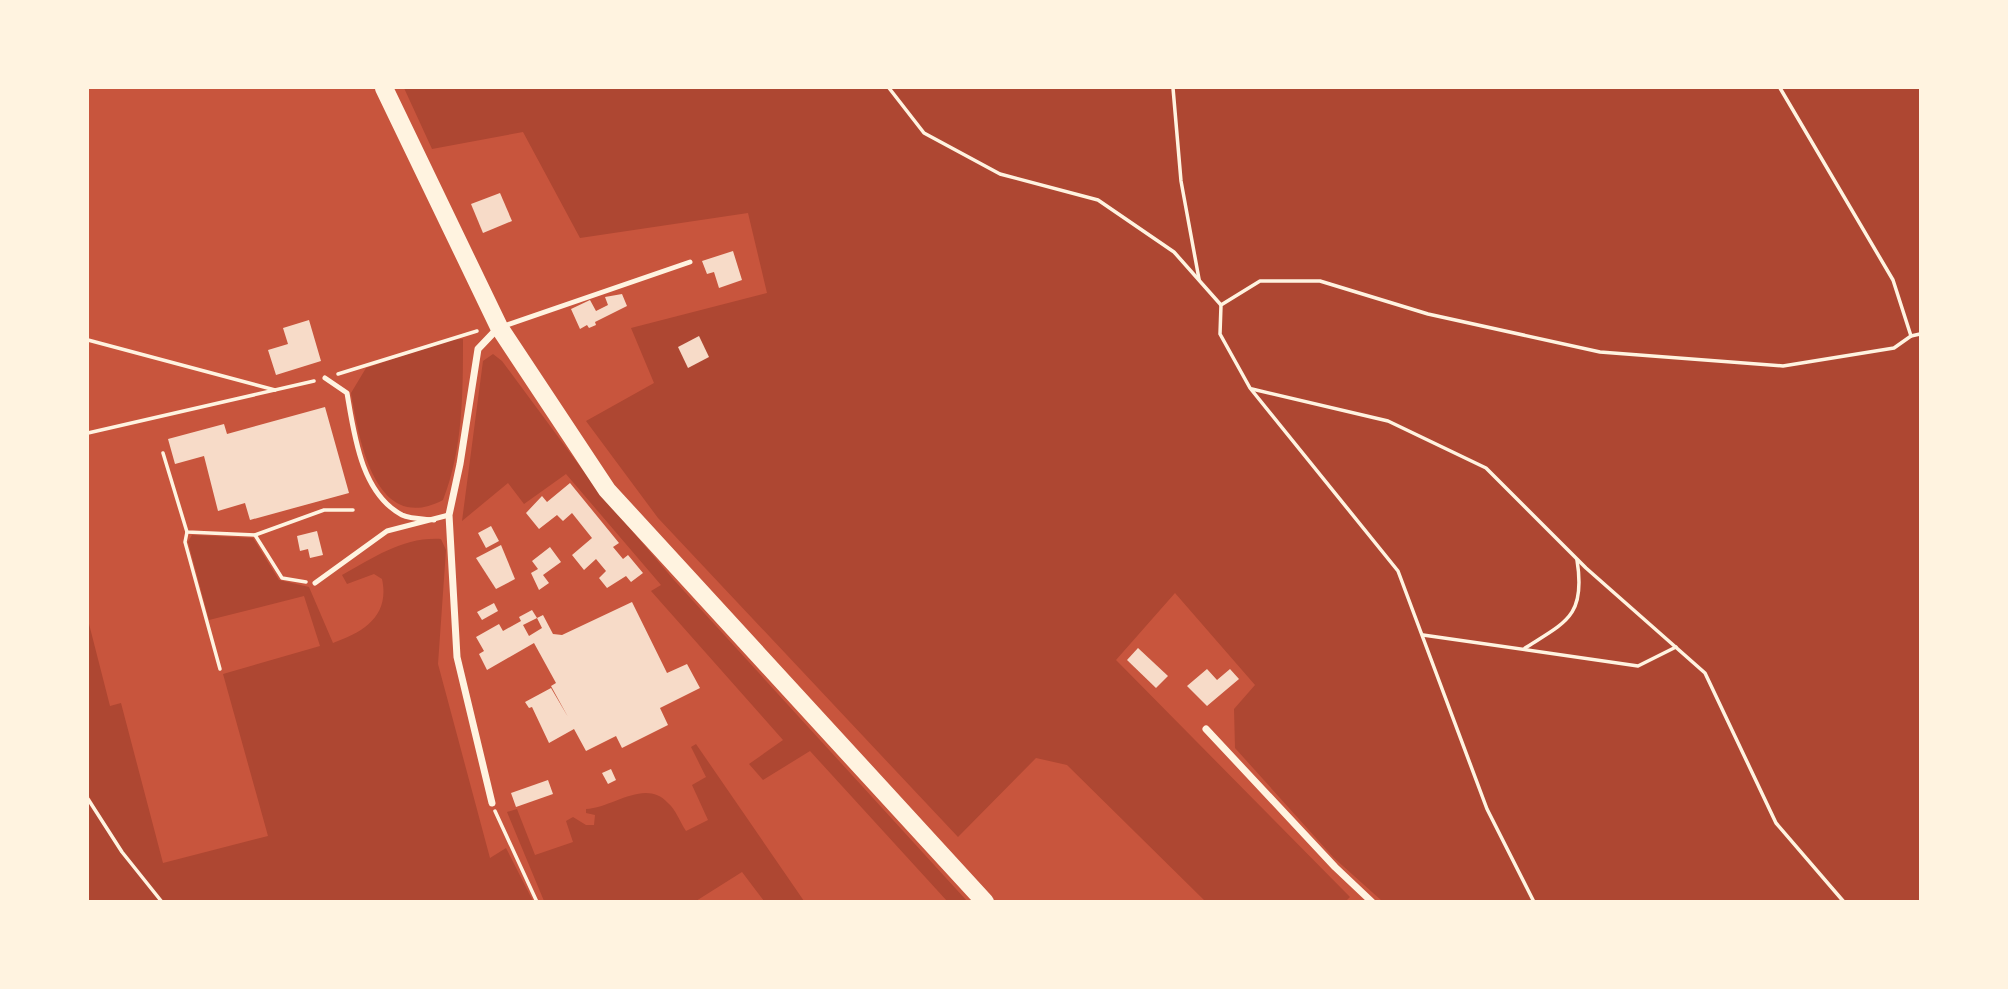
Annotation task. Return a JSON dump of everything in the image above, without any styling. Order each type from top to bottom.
[{"type":"main road","points":[[384,88],[495,320],[607,490],[985,901]]},
{"type":"street","points":[[492,803],[457,657],[449,515],[478,349],[495,320]]},
{"type":"street","points":[[1206,729],[1335,867],[1372,901]]},
{"type":"lane","points":[[495,320],[690,262]]},
{"type":"lane","points":[[325,378],[347,393],[354,434],[377,493],[403,515],[435,520]]},
{"type":"lane","points":[[315,583],[387,531],[449,515]]},
{"type":"path","points":[[890,88],[924,133],[1000,174],[1098,200],[1174,252],[1221,305],[1220,334],[1250,388],[1398,571],[1487,809],[1534,901]]},
{"type":"path","points":[[1173,88],[1181,181],[1199,280]]},
{"type":"path","points":[[1780,88],[1893,280],[1911,336]]},
{"type":"path","points":[[1221,305],[1260,281],[1320,281],[1428,314],[1600,352],[1783,366],[1894,348],[1911,336],[1920,334]]},
{"type":"path","points":[[88,433],[325,378],[448,338],[476,332],[495,320]]},
{"type":"path","points":[[88,340],[277,391]]},
{"type":"path","points":[[1250,388],[1388,421],[1486,468],[1576,558],[1705,673],[1776,823],[1844,901]]},
{"type":"path","points":[[163,453],[187,532],[185,542],[220,669]]},
{"type":"path","points":[[187,532],[255,535],[324,510],[352,510]]},
{"type":"path","points":[[255,535],[282,578],[315,583]]},
{"type":"path","points":[[1523,649],[1558,630],[1574,610],[1581,584],[1576,558]]},
{"type":"path","points":[[1423,635],[1638,666],[1676,647]]},
{"type":"path","points":[[88,799],[122,852],[162,901]]},
{"type":"path","points":[[492,803],[506,841],[537,901]]},
{"type":"shaded area","points":[[404,88],[1920,88],[1920,901],[1382,901],[1334,858],[1235,748],[1234,709],[1255,685],[1175,593],[1116,660],[1350,897],[1346,901],[1205,901],[1067,765],[1036,758],[958,837],[658,518],[586,421],[654,383],[631,328],[767,293],[748,213],[580,238],[523,132],[432,149]]},
{"type":"shaded area","points":[[463,339],[458,441],[450,481],[443,500],[420,508],[401,505],[386,494],[366,457],[351,393],[366,368],[449,340]]},
{"type":"shaded area","points":[[493,354],[502,361],[599,492],[674,580],[967,901],[947,901],[810,751],[763,780],[749,764],[783,740],[651,591],[661,585],[566,474],[524,504],[508,483],[462,521],[483,361]]},
{"type":"shaded area","points":[[192,535],[253,538],[279,580],[309,587],[333,643],[364,628],[378,613],[382,603],[382,579],[374,574],[347,584],[342,575],[402,545],[427,539],[441,539],[446,550],[438,664],[490,858],[506,848],[533,901],[88,901],[88,798],[94,805],[88,794],[88,620],[110,706],[121,703],[163,863],[268,836],[223,674],[320,646],[304,596],[209,620],[188,542]]},
{"type":"shaded area","points":[[696,744],[804,901],[764,901],[742,872],[696,901],[544,901],[507,812],[517,809],[535,855],[573,842],[566,821],[573,817],[586,825],[594,825],[595,815],[586,813],[586,809],[639,794],[659,796],[668,803],[686,831],[708,820],[692,785],[706,777],[691,747]]},
{"type":"building","points":[[500,193],[512,221],[483,233],[471,204]]},
{"type":"building","points":[[733,251],[742,280],[719,288],[714,272],[707,274],[702,261]]},
{"type":"building","points":[[622,294],[627,306],[595,322],[596,325],[589,328],[587,325],[580,329],[571,309],[590,300],[596,311],[608,305],[605,297]]},
{"type":"building","points":[[309,320],[321,361],[276,375],[268,350],[288,344],[283,328]]},
{"type":"building","points":[[699,336],[709,357],[688,368],[678,347]]},
{"type":"building","points":[[325,407],[349,493],[250,520],[245,503],[218,511],[204,456],[175,464],[168,439],[224,424],[227,434]]},
{"type":"building","points":[[570,483],[619,543],[613,547],[623,559],[628,555],[643,573],[631,582],[626,576],[607,588],[599,578],[606,571],[596,559],[584,570],[572,555],[592,538],[572,513],[563,521],[557,515],[539,529],[526,513],[542,496],[547,502]]},
{"type":"building","points":[[491,526],[499,541],[486,548],[478,533]]},
{"type":"building","points":[[317,531],[323,555],[310,558],[308,549],[300,551],[297,536]]},
{"type":"building","points":[[501,545],[515,579],[496,589],[476,558]]},
{"type":"building","points":[[550,547],[561,562],[543,575],[549,583],[539,590],[531,573],[538,569],[532,561]]},
{"type":"building","points":[[632,602],[667,673],[687,664],[700,688],[660,708],[668,725],[622,748],[616,736],[586,751],[574,729],[549,743],[532,707],[529,708],[525,702],[551,688],[568,717],[551,686],[556,683],[534,643],[487,670],[479,654],[484,651],[476,637],[499,624],[503,631],[521,621],[519,617],[532,610],[537,618],[543,615],[553,634],[562,635]],"holes":[[[537,618],[542,628],[529,636],[523,625]]]},
{"type":"building","points":[[494,603],[498,611],[482,620],[477,612]]},
{"type":"building","points":[[1138,648],[1168,676],[1156,688],[1127,660]]},
{"type":"building","points":[[1207,669],[1217,680],[1230,669],[1239,679],[1207,706],[1187,686]]},
{"type":"building","points":[[611,769],[616,780],[608,784],[602,773]]},
{"type":"building","points":[[548,780],[553,794],[516,807],[511,793]]}]
